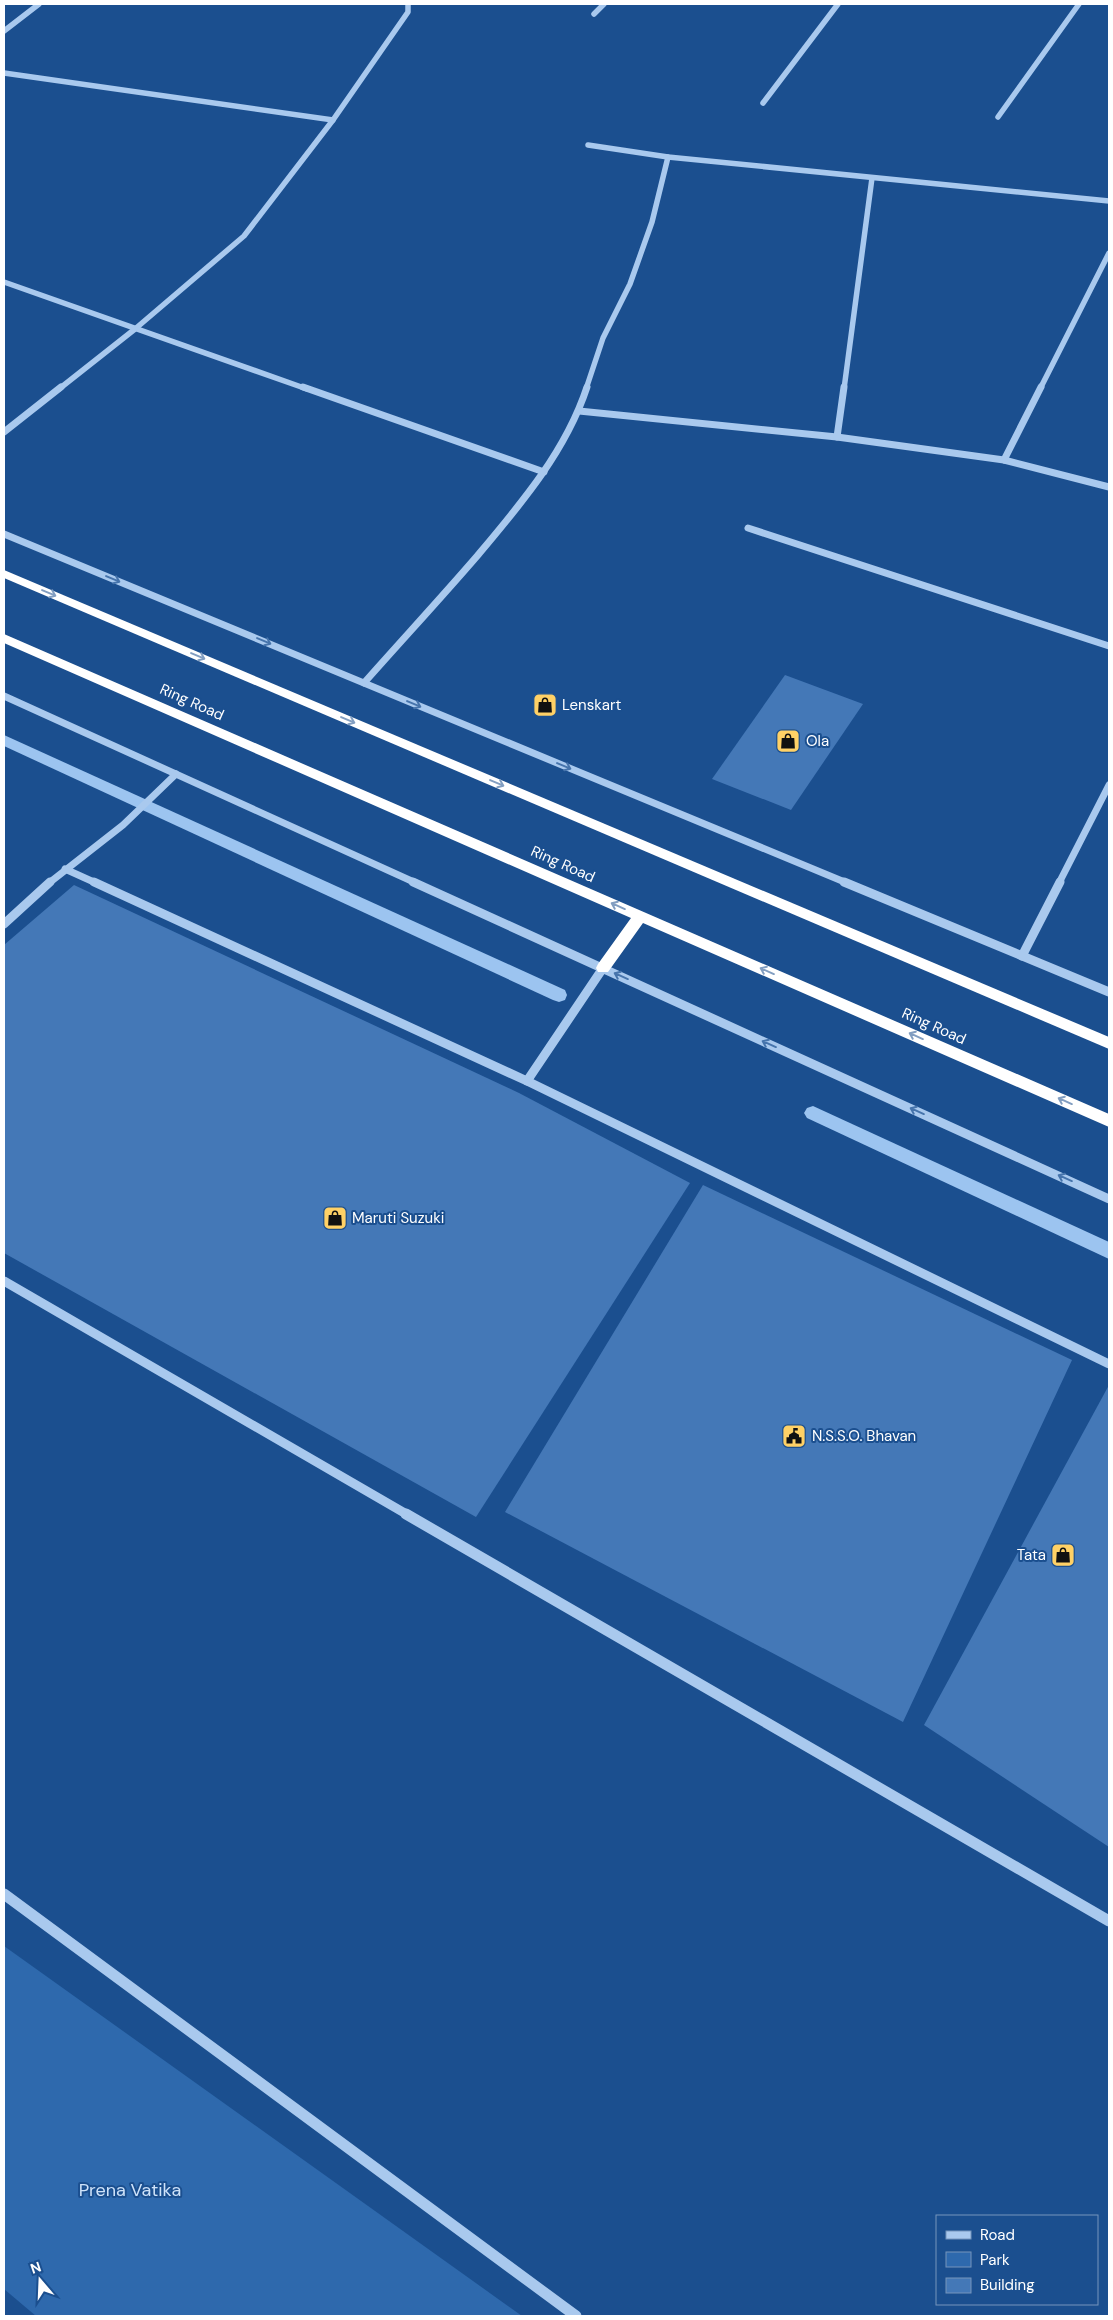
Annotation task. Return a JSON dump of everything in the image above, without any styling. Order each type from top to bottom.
[{"type":"highway","points":[[4,574],[1109,1044]]},
{"type":"highway","name":"Ring Road","points":[[4,638],[1109,1121]]},
{"type":"highway","points":[[603,968],[640,916]]},
{"type":"street","points":[[4,31],[39,4]]},
{"type":"street","points":[[4,432],[135,329],[244,236],[333,120],[408,12],[408,4]]},
{"type":"street","points":[[594,14],[604,4]]},
{"type":"street","points":[[763,103],[838,4]]},
{"type":"street","points":[[998,117],[1079,4]]},
{"type":"street","points":[[4,74],[333,120]]},
{"type":"street","points":[[588,146],[668,157],[1109,201]]},
{"type":"street","points":[[364,683],[519,507],[544,472],[579,411],[603,338],[630,284],[652,222],[668,157]]},
{"type":"street","points":[[837,437],[872,178]]},
{"type":"street","points":[[1004,460],[1109,253]]},
{"type":"street","points":[[4,282],[544,472]]},
{"type":"street","points":[[579,411],[837,437],[1004,460],[1109,487]]},
{"type":"street","points":[[748,528],[1109,646]]},
{"type":"street","points":[[4,534],[1109,992]]},
{"type":"street","points":[[4,696],[1109,1199]]},
{"type":"street","points":[[4,924],[65,869],[123,825],[176,774]]},
{"type":"street","points":[[1022,956],[1109,785]]},
{"type":"street","points":[[65,869],[527,1081],[1109,1364]]},
{"type":"street","points":[[527,1081],[603,968]]},
{"type":"street","points":[[4,1281],[1109,1920]]},
{"type":"street","points":[[4,1894],[576,2316]]},
{"type":"green space","name":"Prena Vatika","points":[[4,1946],[522,2316],[36,2316],[4,2289]]},
{"type":"building","name":"Ola","points":[[785,675],[863,704],[791,810],[712,779]]},
{"type":"building","name":"Maruti Suzuki","points":[[74,885],[519,1093],[690,1183],[476,1517],[4,1253],[4,945]]},
{"type":"building","name":"N.S.S.O. Bhavan","points":[[703,1185],[1072,1360],[903,1722],[505,1512]]},
{"type":"building","name":"Tata","points":[[1109,1385],[1109,1847],[924,1725]]},
{"type":"waterway","points":[[4,740],[559,995]]},
{"type":"waterway","points":[[813,1113],[1109,1251]]},
{"type":"place","name":"Lenskart","points":[[545,705]]},
{"type":"place","name":"Ola","points":[[788,741]]},
{"type":"place","name":"Maruti Suzuki","points":[[335,1218]]},
{"type":"place","name":"N.S.S.O. Bhavan","points":[[794,1436]]},
{"type":"place","name":"Tata","points":[[1063,1555]]}]
